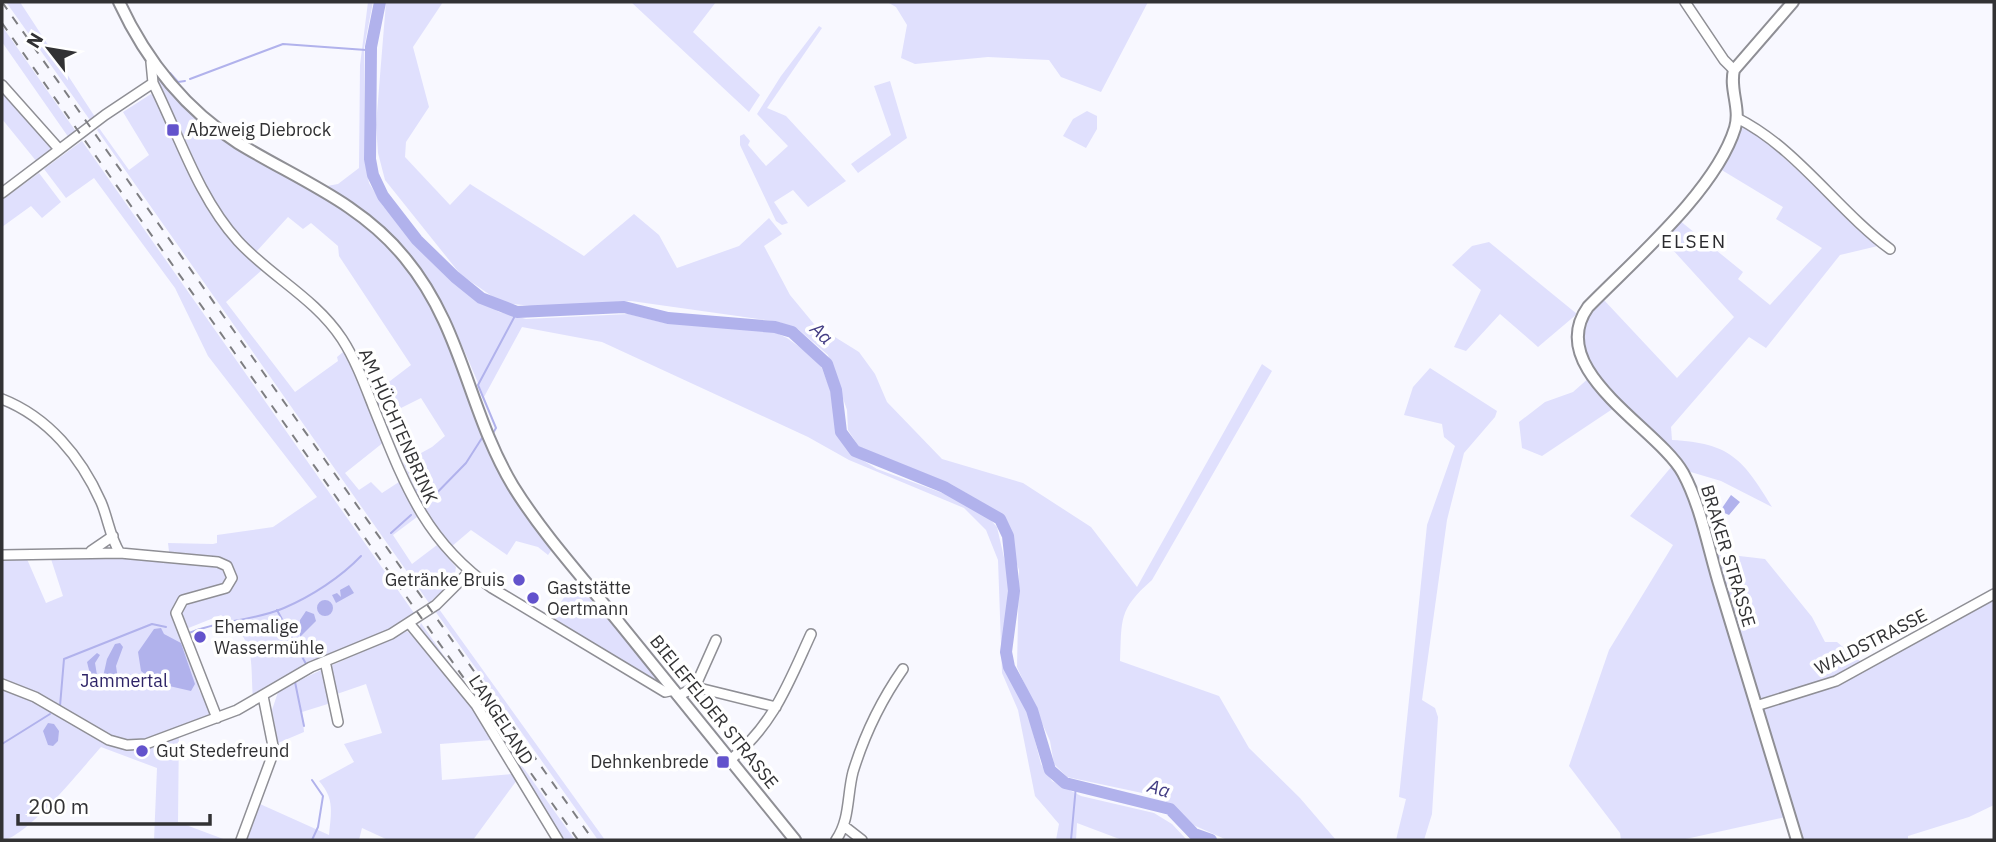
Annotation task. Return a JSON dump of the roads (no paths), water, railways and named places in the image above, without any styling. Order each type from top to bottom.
[{"type":"main road","name":"BIELEFELDER STRASSE","points":[[119,2],[151,62],[187,103],[212,125],[351,208],[403,254],[430,291],[450,328],[487,432],[512,483],[559,549],[795,840]]},
{"type":"main road","points":[[1734,69],[1793,2]]},
{"type":"main road","name":"BRAKER STRASSE","points":[[1734,69],[1732,82],[1737,118],[1729,144],[1699,190],[1588,307],[1581,317],[1577,334],[1579,349],[1597,382],[1682,472],[1797,840]]},
{"type":"street","points":[[1685,2],[1724,60],[1734,69]]},
{"type":"street","name":"AM HÜCHTENBRINK","points":[[151,62],[153,83],[208,200],[221,220],[251,253],[325,317],[343,341],[421,515],[439,541],[469,572],[665,692],[676,693]]},
{"type":"street","points":[[2,193],[153,83]]},
{"type":"street","points":[[2,85],[59,149]]},
{"type":"street","points":[[1737,118],[1752,126],[1793,160],[1891,248]]},
{"type":"street","points":[[2,399],[39,418],[62,441],[89,477],[120,553]]},
{"type":"street","points":[[90,552],[113,536]]},
{"type":"street","points":[[2,555],[120,553],[218,562],[230,570],[231,582],[226,588],[183,600],[176,613],[216,718]]},
{"type":"street","points":[[2,684],[35,697],[109,740],[127,745],[146,744],[216,718],[263,696],[325,661],[358,650],[409,623],[436,605],[469,572]]},
{"type":"street","name":"WALDSTRASSE","points":[[1756,706],[1836,681],[1994,594]]},
{"type":"street","name":"LANGELAND","points":[[409,623],[475,705],[558,840]]},
{"type":"street","points":[[730,760],[754,740],[776,708],[811,634]]},
{"type":"street","points":[[695,687],[716,640]]},
{"type":"street","points":[[325,661],[338,722]]},
{"type":"street","points":[[836,840],[844,826],[852,776],[859,758],[873,723],[903,669]]},
{"type":"street","points":[[676,693],[695,687],[776,708]]},
{"type":"street","points":[[241,840],[274,751],[263,696]]},
{"type":"street","points":[[844,826],[862,840]]},
{"type":"water","points":[[1731,495],[1740,502],[1729,515],[1720,511]]},
{"type":"water","points":[[349,585],[354,593],[336,603],[332,595],[337,593],[341,597],[340,590]]},
{"type":"water","points":[[325,600],[331,602],[331,614],[325,616],[319,614],[317,608],[319,602]]},
{"type":"water","points":[[306,611],[314,614],[316,621],[300,637],[300,620]]},
{"type":"water","points":[[161,628],[164,634],[181,643],[195,684],[191,691],[156,683],[141,671],[138,652],[154,629]]},
{"type":"water","points":[[120,643],[123,647],[116,666],[118,679],[115,683],[107,683],[103,677],[107,659],[115,644]]},
{"type":"water","points":[[97,653],[100,655],[95,663],[98,681],[91,685],[87,682],[90,674],[87,662]]},
{"type":"water","points":[[48,723],[54,724],[59,731],[58,741],[53,746],[48,745],[43,731]]},
{"type":"waterway","name":"Aa","points":[[380,2],[371,47],[370,159],[373,175],[383,196],[417,240],[481,298],[517,312],[624,307],[668,318],[775,327],[792,332],[827,364],[836,390],[841,432],[855,451],[944,487],[1000,519],[1008,536],[1014,591],[1006,652],[1009,667],[1032,710],[1050,770],[1065,783],[1170,809],[1194,834],[1211,840]]},
{"type":"waterway","points":[[190,79],[283,44],[366,50],[371,47]]},
{"type":"waterway","points":[[170,73],[178,82],[185,81]]},
{"type":"waterway","points":[[123,108],[145,94]]},
{"type":"waterway","points":[[493,433],[496,428],[478,385],[517,312]]},
{"type":"waterway","points":[[424,506],[466,463],[482,438]]},
{"type":"waterway","points":[[391,533],[411,515]]},
{"type":"waterway","points":[[189,633],[284,608],[326,585],[361,556]]},
{"type":"waterway","points":[[277,610],[306,664]]},
{"type":"waterway","points":[[60,706],[64,659],[152,624],[166,627]]},
{"type":"waterway","points":[[304,726],[295,682],[310,673]]},
{"type":"waterway","points":[[2,744],[50,714]]},
{"type":"waterway","points":[[312,780],[323,796],[318,827],[312,840]]},
{"type":"waterway","points":[[1071,840],[1076,786]]},
{"type":"railway","points":[[2,2],[593,840]]},
{"type":"railway","points":[[2,23],[578,840]]},
{"type":"place","name":"Abzweig Diebrock","points":[[173,130]]},
{"type":"place","name":"Getränke Bruis","points":[[519,580]]},
{"type":"place","name":"Gaststätte Oertmann","points":[[533,598]]},
{"type":"place","name":"Ehemalige Wassermühle","points":[[200,637]]},
{"type":"place","name":"Gut Stedefreund","points":[[142,751]]},
{"type":"place","name":"Dehnkenbrede","points":[[723,762]]},
{"type":"district","name":"ELSEN","points":[[1694,241]]},
{"type":"park label","name":"Jammertal","points":[[124,681]]}]
